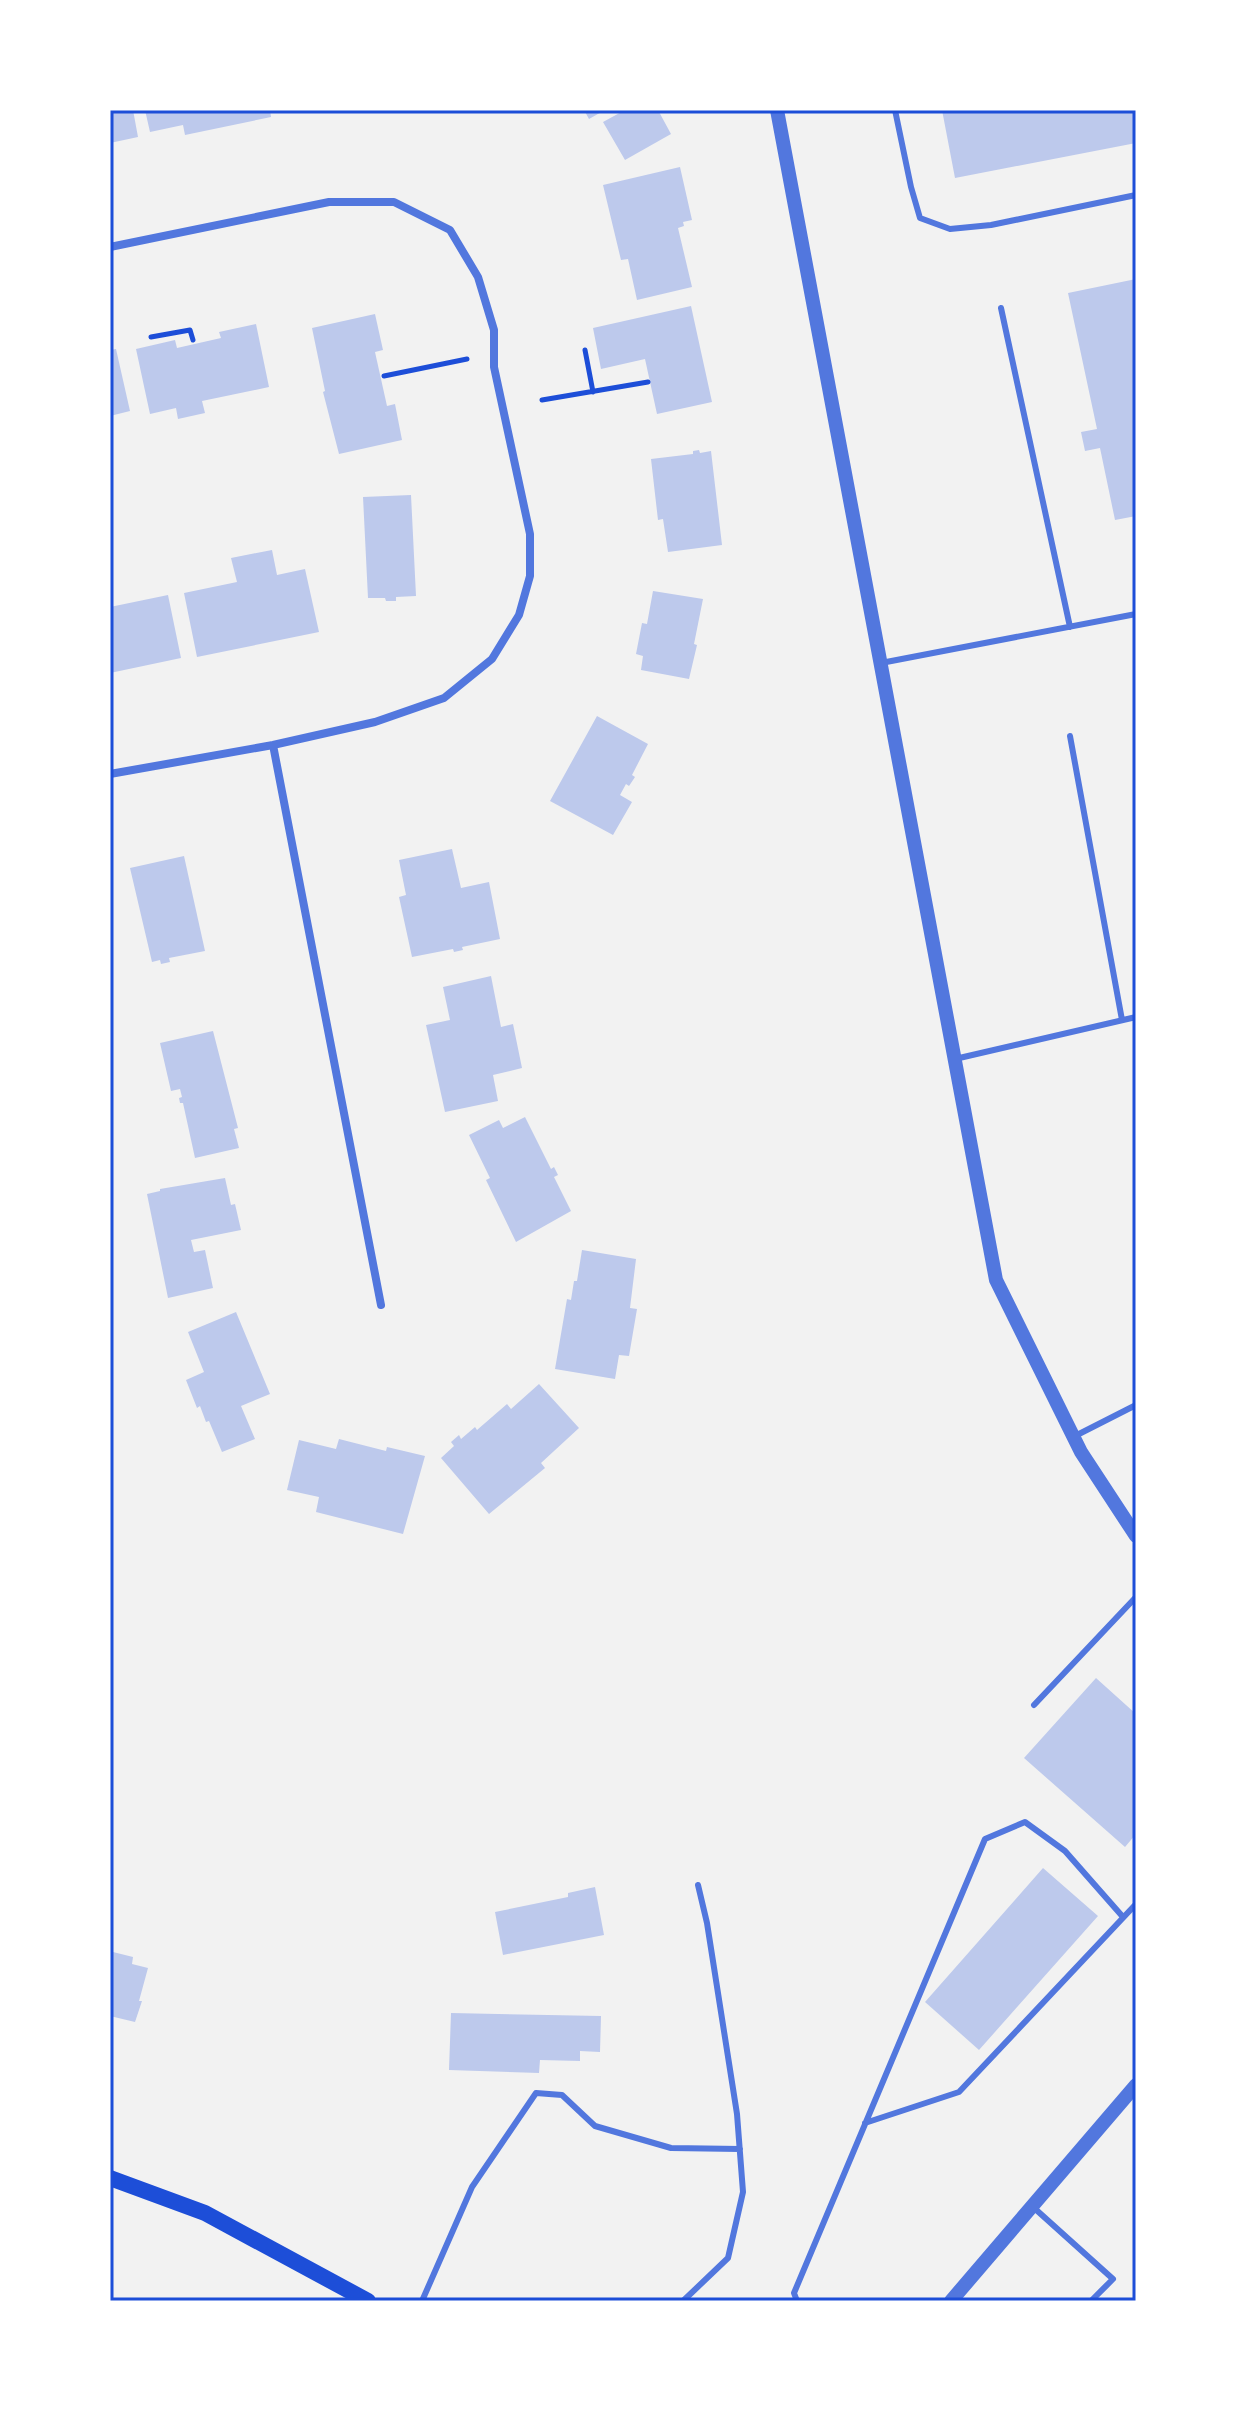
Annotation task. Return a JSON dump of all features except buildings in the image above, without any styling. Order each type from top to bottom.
[{"type":"main road","points":[[110,2178],[205,2213],[368,2301]]},
{"type":"street","points":[[777,110],[996,1280],[1074,1437],[1136,1536]]},
{"type":"street","points":[[110,247],[329,202],[394,202],[450,230],[478,277],[494,330],[494,367],[530,534],[530,576],[519,615],[492,659],[444,698],[375,722],[273,745],[110,774]]},
{"type":"street","points":[[273,745],[381,1305]]},
{"type":"street","points":[[951,2301],[1136,2085]]},
{"type":"lane","points":[[895,110],[920,218],[950,229],[991,225],[1136,195]]},
{"type":"lane","points":[[1001,308],[1070,627]]},
{"type":"lane","points":[[881,663],[1136,614]]},
{"type":"lane","points":[[1070,736],[1122,1020]]},
{"type":"lane","points":[[955,1059],[1136,1017]]},
{"type":"lane","points":[[1074,1437],[1136,1405]]},
{"type":"lane","points":[[1034,1705],[1136,1597]]},
{"type":"lane","points":[[797,2301],[794,2293],[985,1839],[1025,1822],[1065,1851],[1123,1917]]},
{"type":"lane","points":[[683,2301],[728,2258],[743,2192],[735,2100],[707,1923],[698,1885]]},
{"type":"lane","points":[[865,2123],[959,2092],[1136,1904]]},
{"type":"lane","points":[[422,2301],[472,2187],[536,2093],[562,2095],[595,2126],[671,2148],[740,2149]]},
{"type":"lane","points":[[1033,2207],[1113,2279],[1091,2301]]},
{"type":"path","points":[[151,337],[190,330],[193,340]]},
{"type":"path","points":[[585,350],[593,392]]},
{"type":"path","points":[[384,376],[467,359]]},
{"type":"path","points":[[542,400],[648,382]]}]
